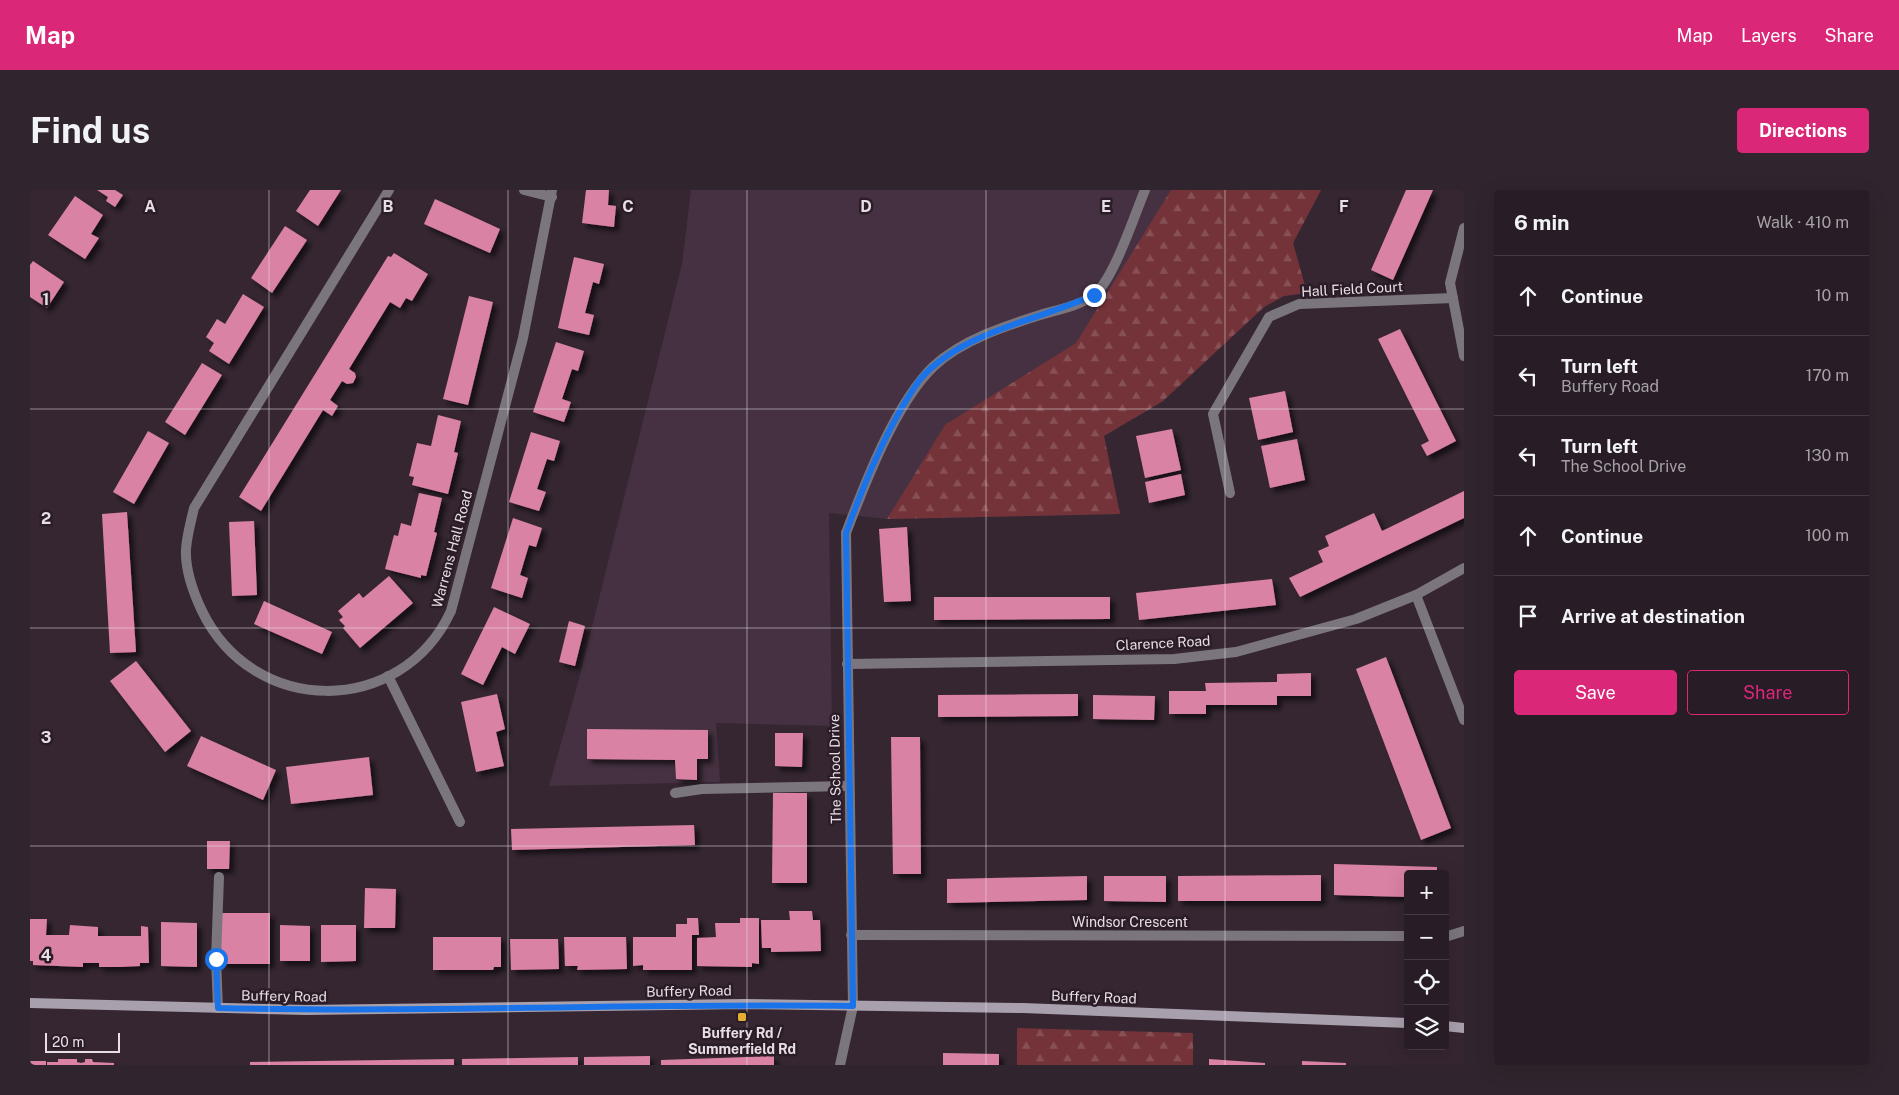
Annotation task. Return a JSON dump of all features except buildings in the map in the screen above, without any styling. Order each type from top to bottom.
[{"type":"street","name":"Warrens Hall Road","points":[[389,190],[194,508],[186,550],[194,595],[206,619],[222,643],[248,668],[284,686],[320,691],[362,686],[388,676],[411,663],[442,630],[451,611],[522,338],[552,193]]},
{"type":"street","points":[[524,190],[552,193]]},
{"type":"street","name":"The School Drive","points":[[840,1065],[853,1006],[846,533],[864,486],[914,387],[936,364],[971,342],[1000,329],[1068,307],[1094,295],[1110,275],[1145,190]]},
{"type":"street","points":[[1464,228],[1450,283],[1464,356]]},
{"type":"street","name":"Hall Field Court","points":[[1230,493],[1213,414],[1269,317],[1299,304],[1453,298]]},
{"type":"street","name":"Clarence Road","points":[[847,664],[1174,659],[1236,652],[1356,620],[1416,595],[1464,568]]},
{"type":"street","points":[[1416,595],[1464,720]]},
{"type":"street","points":[[388,676],[460,822]]},
{"type":"street","points":[[675,794],[702,789],[849,786]]},
{"type":"street","points":[[218,1008],[216,959],[219,877]]},
{"type":"street","points":[[1449,935],[1464,931]]},
{"type":"street","name":"Windsor Crescent","points":[[852,935],[1404,936]]},
{"type":"street","name":"Buffery Road","points":[[30,1003],[306,1010],[744,1004],[1023,1008],[1404,1023]]},
{"type":"street","points":[[1449,1026],[1464,1028]]},
{"type":"shaded area","points":[[691,190],[1321,190],[1293,243],[1307,293],[1284,296],[1264,307],[1163,401],[1104,436],[1120,514],[887,519],[829,513],[832,726],[716,723],[720,782],[549,786],[580,675],[682,264]]},
{"type":"green space","points":[[1171,190],[1321,190],[1293,243],[1307,293],[1284,296],[1264,307],[1163,401],[1104,436],[1120,514],[887,519],[945,425],[1076,343]]},
{"type":"green space","points":[[1017,1028],[1193,1033],[1193,1065],[1017,1065]]},
{"type":"place","name":"Buffery Rd / Summerfield Rd","points":[[742,1017]]},
{"type":"route","points":[[216,959],[218,1008],[306,1010],[744,1004],[853,1006],[846,533],[864,486],[914,387],[936,364],[971,342],[1000,329],[1068,307],[1094,295]]}]
